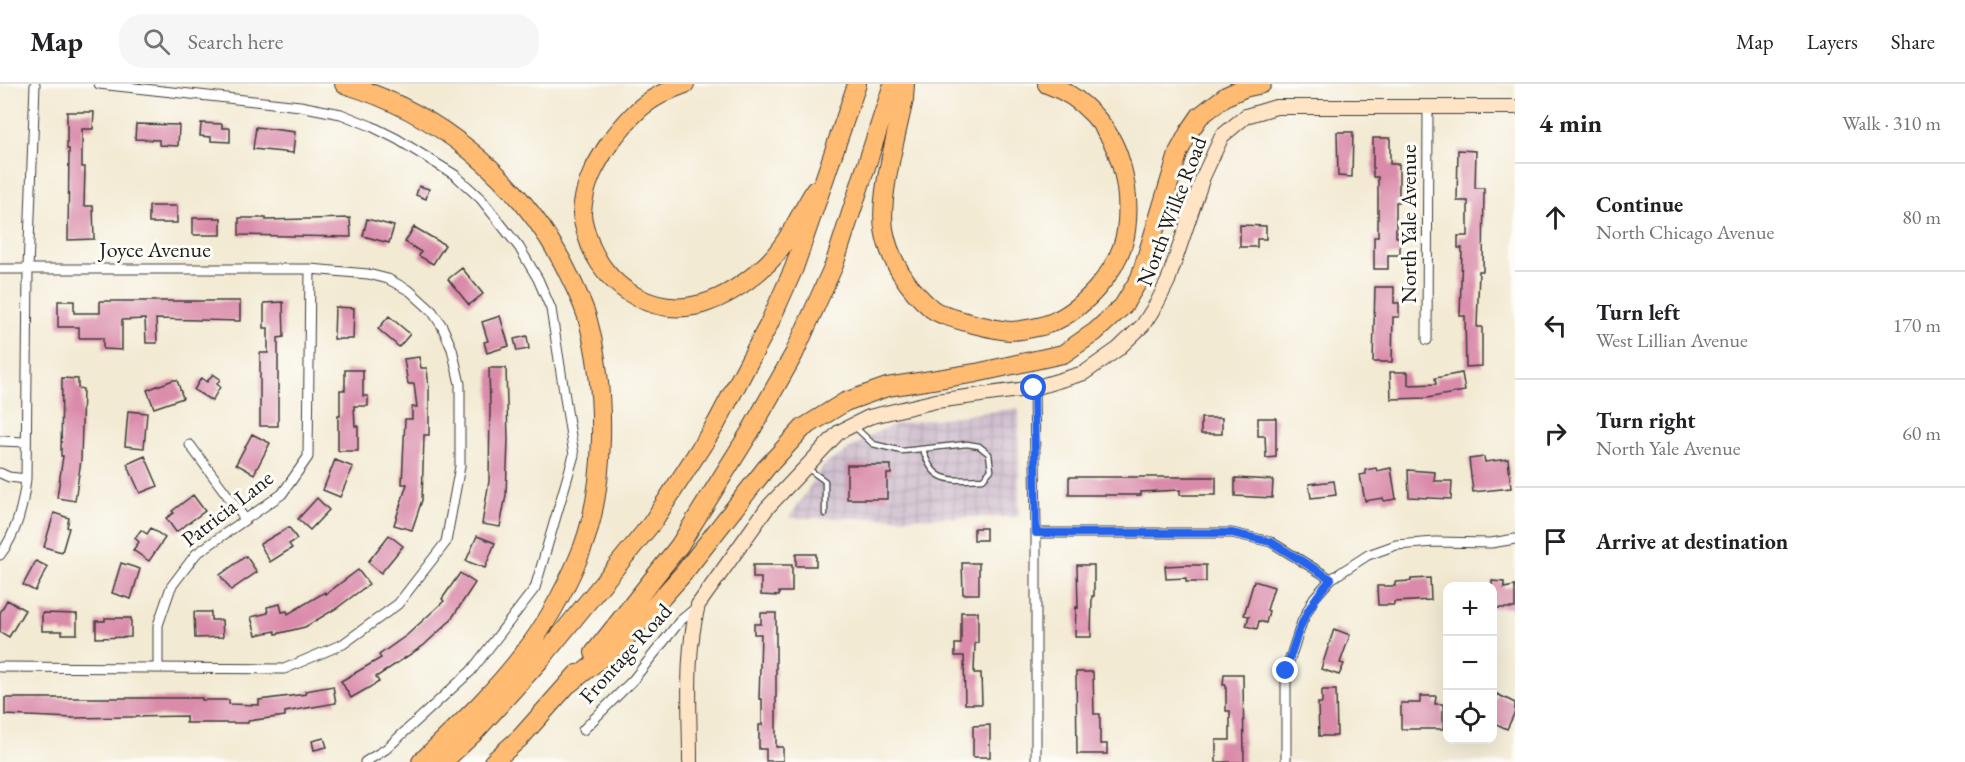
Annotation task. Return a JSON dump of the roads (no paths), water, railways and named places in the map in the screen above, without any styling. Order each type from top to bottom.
[{"type":"highway","points":[[344,84],[390,100],[436,125],[477,156],[504,181],[546,234],[574,285],[586,315],[599,379],[602,407],[601,460],[594,504],[579,556],[555,606],[524,653],[497,686],[421,762]]},
{"type":"highway","points":[[685,84],[662,92],[642,105],[604,151],[589,176],[582,213],[588,240],[604,272],[632,293],[663,306],[685,306],[703,304],[731,290],[768,262],[783,244],[830,166]]},
{"type":"highway","points":[[898,92],[884,200],[884,228],[893,258],[907,283],[934,310],[973,323],[1011,331],[1043,326],[1084,302],[1105,277],[1119,253],[1126,233],[1125,178],[1113,144],[1102,123],[1060,89],[1047,84]]},
{"type":"highway","points":[[569,684],[624,640],[682,575],[766,468],[804,428],[845,402],[887,387],[976,373],[1063,354],[1095,332],[1123,306],[1140,278],[1179,152],[1189,132],[1200,116],[1226,96],[1244,88],[1262,84]]},
{"type":"highway","points":[[443,762],[474,733],[541,659],[652,523],[716,424],[768,326],[794,268],[855,89]]},
{"type":"highway","points":[[493,762],[521,737],[569,684],[679,546],[750,432],[794,354],[834,265],[898,92]]},
{"type":"street","points":[[0,555],[12,538],[26,478],[28,269],[35,84]]},
{"type":"street","points":[[99,84],[300,106],[341,114],[371,126],[397,139],[455,175],[481,199],[519,247],[538,279],[551,309],[574,455],[535,588],[471,670],[386,748],[365,762]]},
{"type":"street","name":"North Wilke Road","points":[[690,762],[691,649],[698,605],[767,508],[839,432],[868,417],[936,400],[1034,388],[1084,373],[1118,349],[1143,325],[1157,303],[1168,281],[1203,177],[1222,136],[1246,116],[1276,107],[1428,109]]},
{"type":"street","points":[[1428,109],[1515,107]]},
{"type":"street","name":"North Yale Avenue","points":[[1427,340],[1428,109]]},
{"type":"street","name":"Joyce Avenue","points":[[0,269],[310,269],[368,274],[388,279],[410,291],[432,311],[442,326],[452,349],[460,384],[460,466],[446,542],[398,604],[343,644],[284,669],[0,667]]},
{"type":"street","name":"Patricia Lane","points":[[158,668],[158,626],[171,587],[196,554],[282,494],[308,457],[310,269]]},
{"type":"street","points":[[1034,388],[1036,762]]},
{"type":"street","points":[[0,441],[26,442]]},
{"type":"street","points":[[190,445],[244,519]]},
{"type":"street","points":[[0,473],[9,477],[26,478]]},
{"type":"street","points":[[1036,533],[1232,533],[1271,542],[1331,579]]},
{"type":"street","points":[[1286,762],[1286,671],[1302,622],[1314,598],[1331,579],[1368,555],[1396,545],[1435,542],[1491,543],[1515,539]]},
{"type":"street","name":"Frontage Road","points":[[583,730],[633,680],[680,621],[698,605]]},
{"type":"lane","points":[[852,425],[873,444],[902,451],[967,444],[979,446],[989,454],[991,470],[983,479],[962,480],[942,477],[932,471],[923,449]]},
{"type":"lane","points":[[805,466],[825,481],[825,514]]}]
